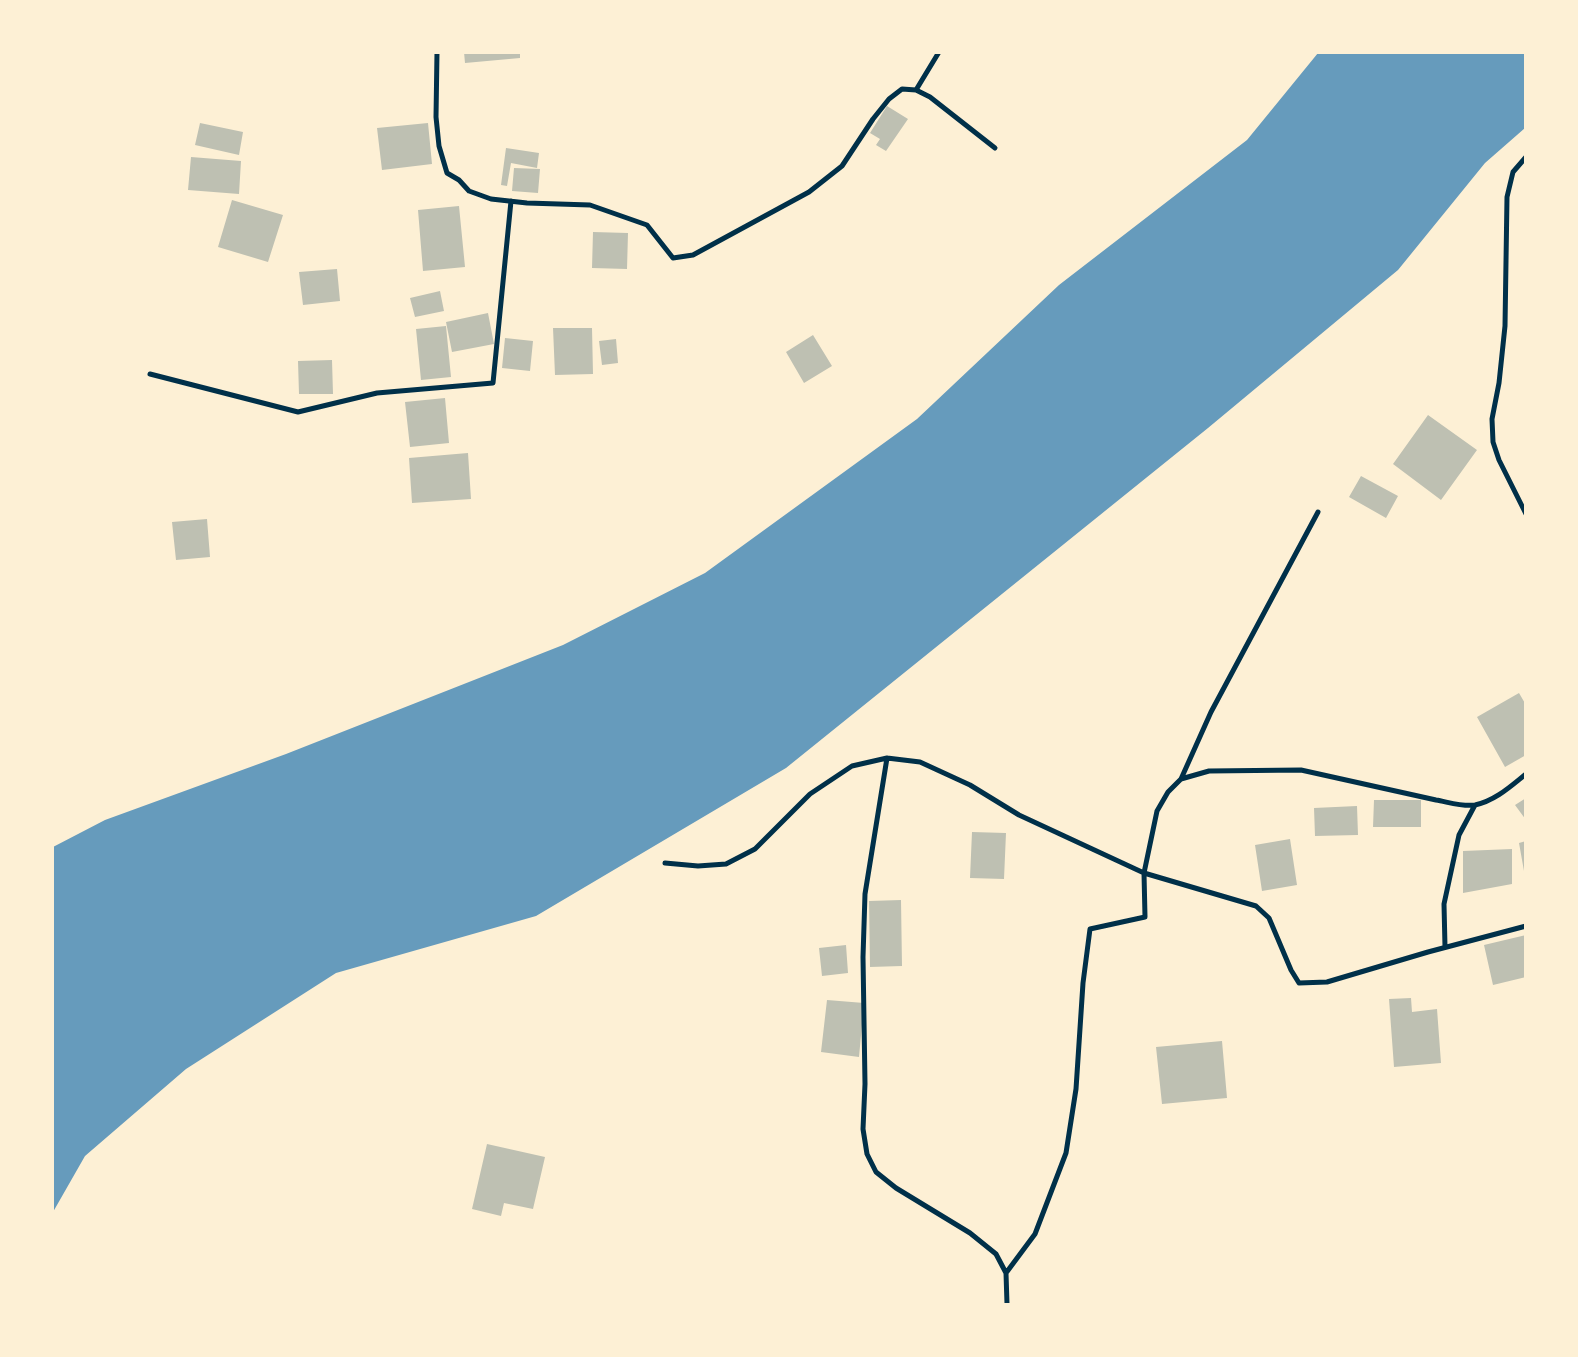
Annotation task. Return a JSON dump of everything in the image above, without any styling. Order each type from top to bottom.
[{"type":"street","points":[[437,52],[436,117],[440,146],[448,173],[460,180],[469,191],[491,199],[590,205],[647,225],[674,258],[693,255],[809,192],[842,166],[873,119],[889,99],[902,89],[916,90],[930,97],[994,148]]},
{"type":"street","points":[[916,90],[939,52]]},
{"type":"street","points":[[1526,157],[1513,172],[1507,197],[1505,326],[1499,383],[1492,419],[1493,442],[1499,460],[1526,514]]},
{"type":"street","points":[[150,374],[298,412],[376,393],[493,383],[511,201]]},
{"type":"street","points":[[1006,1273],[1035,1234],[1066,1153],[1076,1089],[1083,983],[1090,929],[1145,917],[1144,874],[1157,811],[1168,792],[1181,778],[1211,712],[1318,512]]},
{"type":"street","points":[[665,863],[698,866],[726,864],[754,849],[810,794],[852,766],[887,758],[920,762],[970,785],[1019,815],[1144,874],[1256,906],[1269,918],[1291,970],[1299,983],[1327,982],[1445,947],[1526,926]]},
{"type":"street","points":[[887,758],[865,894],[863,957],[865,1084],[863,1130],[867,1154],[876,1172],[896,1188],[970,1233],[996,1254],[1006,1273],[1007,1304]]},
{"type":"street","points":[[1181,778],[1209,771],[1301,770],[1436,800],[1475,805],[1500,795],[1526,774]]},
{"type":"street","points":[[1445,947],[1444,904],[1459,835],[1475,805]]},
{"type":"water","points":[[1318,53],[1525,53],[1525,128],[1485,163],[1398,270],[1208,428],[786,768],[536,916],[336,973],[186,1069],[85,1156],[53,1212],[53,847],[105,820],[286,754],[563,645],[705,573],[917,419],[1059,285],[1247,140]]},
{"type":"building","points":[[464,52],[520,52],[520,58],[465,63]]},
{"type":"building","points":[[887,106],[908,119],[886,151],[876,145],[880,139],[870,133]]},
{"type":"building","points":[[200,123],[243,132],[239,155],[195,145]]},
{"type":"building","points":[[428,123],[432,164],[382,170],[377,128]]},
{"type":"building","points":[[506,148],[539,153],[537,168],[511,163],[507,186],[501,185]]},
{"type":"building","points":[[191,157],[241,161],[239,194],[188,190]]},
{"type":"building","points":[[514,168],[540,169],[538,193],[512,191]]},
{"type":"building","points":[[232,200],[283,215],[268,262],[218,247]]},
{"type":"building","points":[[459,206],[465,267],[423,271],[418,210]]},
{"type":"building","points":[[593,232],[628,233],[627,269],[592,268]]},
{"type":"building","points":[[337,269],[340,301],[303,305],[299,272]]},
{"type":"building","points":[[440,291],[444,311],[415,317],[410,298]]},
{"type":"building","points":[[488,313],[494,344],[452,352],[446,322]]},
{"type":"building","points":[[446,326],[451,377],[421,380],[416,329]]},
{"type":"building","points":[[553,328],[592,328],[593,374],[555,375]]},
{"type":"building","points":[[813,335],[832,366],[804,383],[786,352]]},
{"type":"building","points":[[505,338],[533,341],[530,371],[502,368]]},
{"type":"building","points":[[616,339],[618,363],[602,365],[599,341]]},
{"type":"building","points":[[332,360],[333,394],[299,394],[298,361]]},
{"type":"building","points":[[445,398],[449,443],[410,447],[405,402]]},
{"type":"building","points":[[1428,415],[1477,450],[1441,500],[1393,464]]},
{"type":"building","points":[[468,453],[471,499],[412,503],[409,458]]},
{"type":"building","points":[[1361,476],[1398,496],[1386,518],[1349,497]]},
{"type":"building","points":[[207,519],[210,557],[176,560],[172,522]]},
{"type":"building","points":[[1519,693],[1526,705],[1526,755],[1505,767],[1477,717]]},
{"type":"building","points":[[1526,798],[1526,820],[1515,805]]},
{"type":"building","points":[[1374,800],[1421,800],[1421,827],[1373,827]]},
{"type":"building","points":[[1357,806],[1358,835],[1315,836],[1314,808]]},
{"type":"building","points":[[972,832],[1006,833],[1004,879],[970,878]]},
{"type":"building","points":[[1290,839],[1297,885],[1262,891],[1255,845]]},
{"type":"building","points":[[1526,841],[1526,871],[1524,871],[1519,843]]},
{"type":"building","points":[[1512,849],[1512,884],[1463,893],[1463,851]]},
{"type":"building","points":[[901,900],[902,966],[870,967],[869,901]]},
{"type":"building","points":[[1526,935],[1526,977],[1493,985],[1484,945]]},
{"type":"building","points":[[846,945],[848,973],[822,976],[819,948]]},
{"type":"building","points":[[1411,998],[1412,1012],[1437,1009],[1441,1063],[1394,1067],[1389,999]]},
{"type":"building","points":[[827,1000],[864,1003],[859,1057],[821,1052]]},
{"type":"building","points":[[1222,1041],[1227,1098],[1162,1104],[1156,1047]]},
{"type":"building","points":[[487,1144],[545,1157],[533,1209],[504,1203],[501,1216],[472,1209]]}]
